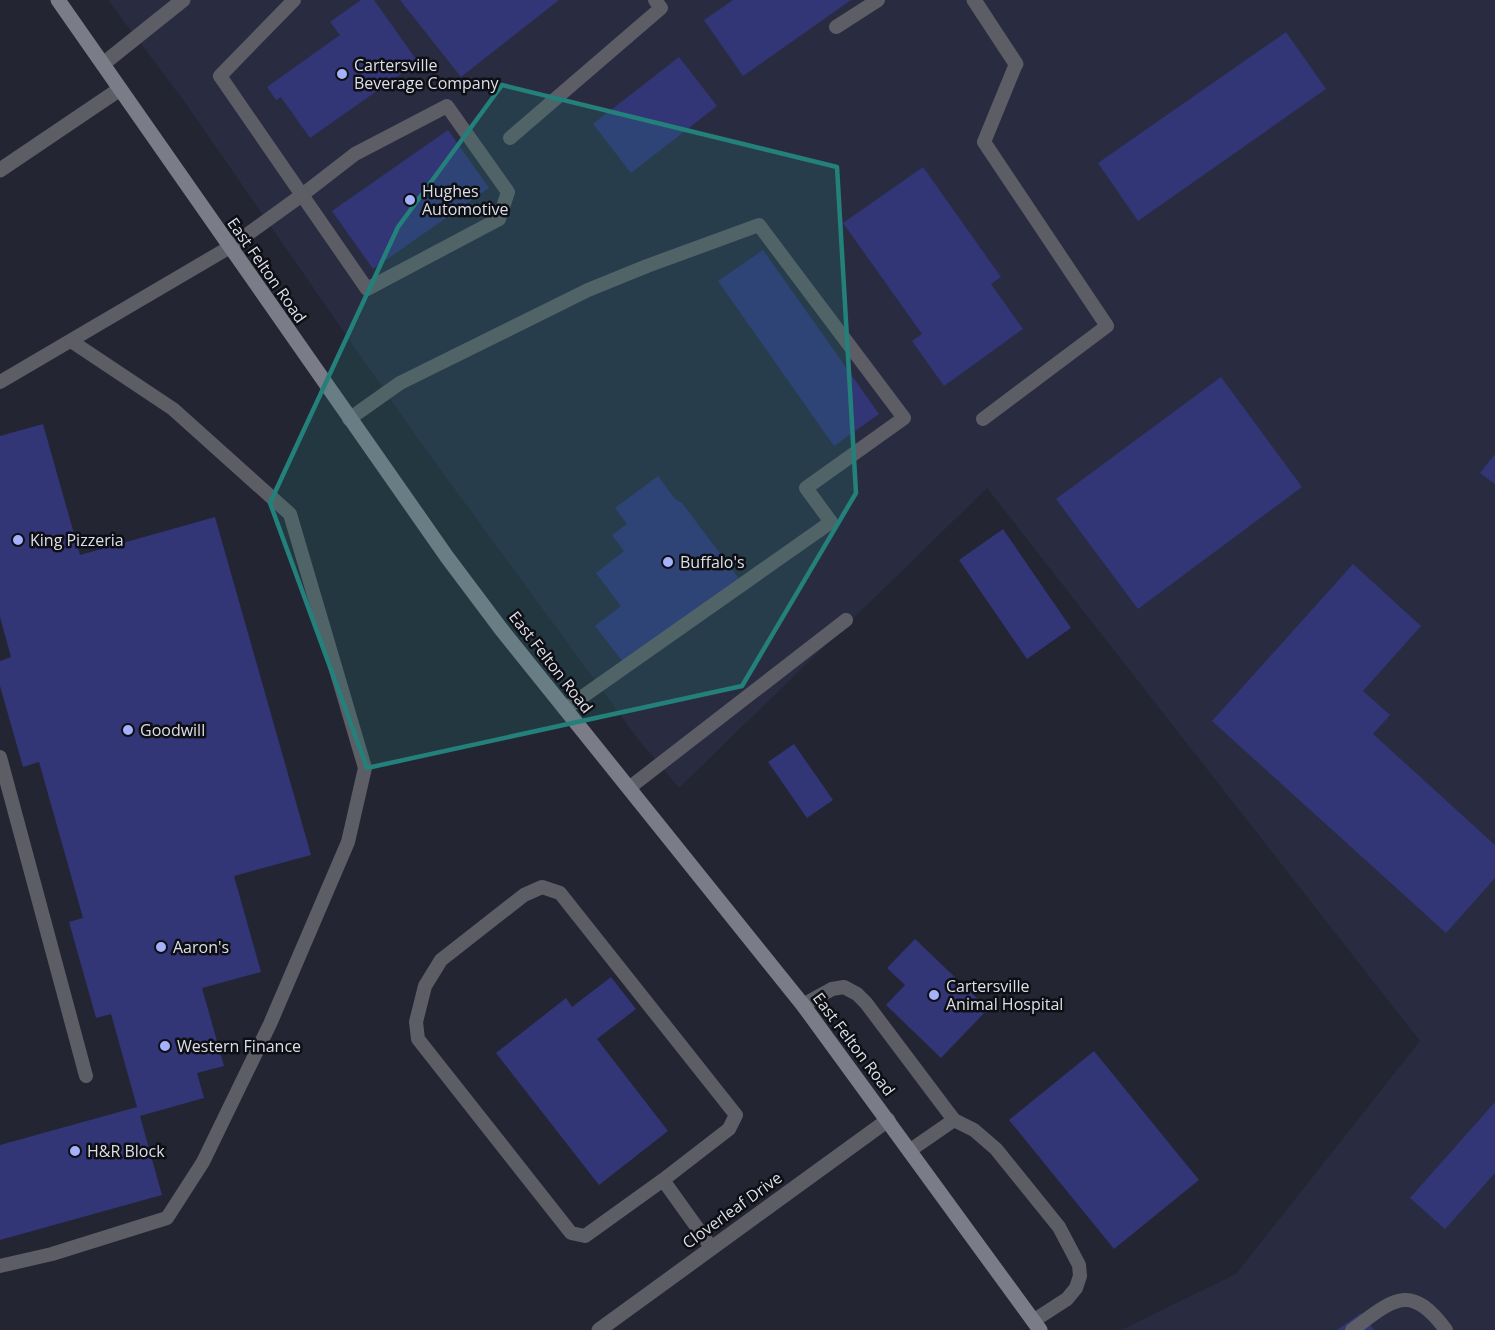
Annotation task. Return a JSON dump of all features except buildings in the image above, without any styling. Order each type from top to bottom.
[{"type":"street","name":"East Felton Road","points":[[58,0],[447,557],[565,709],[803,1005],[1036,1326]]},
{"type":"street","points":[[103,64],[183,0]]},
{"type":"street","points":[[974,0],[1016,64]]},
{"type":"street","points":[[0,170],[120,89]]},
{"type":"street","name":"Cloverleaf Drive","points":[[599,1330],[888,1120]]},
{"type":"lane","points":[[0,381],[230,247],[302,195],[355,154],[447,106],[508,192],[499,219],[367,289],[302,195],[220,76],[294,0]]},
{"type":"lane","points":[[510,138],[662,8],[655,0]]},
{"type":"lane","points":[[836,27],[878,0]]},
{"type":"lane","points":[[983,419],[1107,326],[984,142],[1016,64]]},
{"type":"lane","points":[[349,419],[400,383],[588,291],[647,266],[759,225],[904,418],[806,488],[831,522],[565,709]]},
{"type":"lane","points":[[0,1266],[52,1254],[167,1218],[203,1162],[270,1024],[348,842],[365,768],[290,514],[173,409],[71,340]]},
{"type":"lane","points":[[629,788],[846,620]]},
{"type":"lane","points":[[0,757],[86,1076]]},
{"type":"lane","points":[[542,887],[560,893],[736,1115],[729,1129],[663,1180],[585,1236],[571,1233],[418,1039],[416,1022],[425,986],[441,960],[524,895],[542,887]]},
{"type":"lane","points":[[803,1005],[832,989],[844,987],[856,994],[954,1120],[974,1130],[996,1149],[1059,1227],[1079,1265],[1080,1276],[1076,1288],[1067,1299],[1036,1326]]},
{"type":"lane","points":[[909,1151],[954,1120]]},
{"type":"lane","points":[[663,1180],[711,1248]]},
{"type":"lane","points":[[1352,1330],[1382,1308],[1408,1299],[1420,1302],[1434,1313],[1446,1330]]},
{"type":"highlighted area","points":[[502,85],[837,167],[856,493],[742,686],[367,768],[270,503],[398,227]]},
{"type":"shaded area","points":[[108,0],[1495,0],[1495,1330],[1121,1330],[1236,1274],[1420,1041],[987,488],[679,788],[638,739],[418,439],[184,101]]},
{"type":"place","name":"Cartersville Beverage Company","points":[[342,74]]},
{"type":"place","name":"Hughes Automotive","points":[[410,200]]},
{"type":"place","name":"King Pizzeria","points":[[18,540]]},
{"type":"place","name":"Buffalo's","points":[[668,562]]},
{"type":"place","name":"Goodwill","points":[[128,730]]},
{"type":"place","name":"Aaron's","points":[[161,947]]},
{"type":"place","name":"Cartersville Animal Hospital","points":[[934,995]]},
{"type":"place","name":"Western Finance","points":[[165,1046]]},
{"type":"place","name":"H&R Block","points":[[75,1151]]}]
